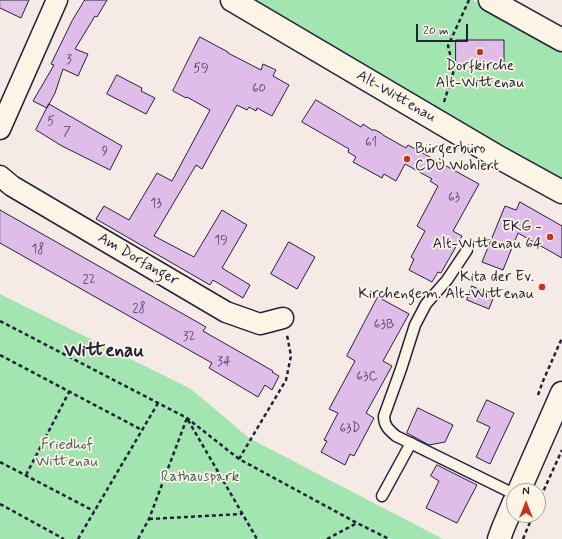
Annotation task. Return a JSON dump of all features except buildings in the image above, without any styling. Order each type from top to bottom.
[{"type":"main road","name":"Alt-Wittenau","points":[[232,0],[500,158],[562,192]]},
{"type":"main road","points":[[497,2],[562,40]]},
{"type":"main road","points":[[522,483],[562,393]]},
{"type":"main road","points":[[499,539],[506,521]]},
{"type":"street","points":[[0,129],[57,0]]},
{"type":"street","name":"Am Dorfanger","points":[[0,176],[12,186],[226,312],[260,324],[283,318]]},
{"type":"lane","points":[[467,250],[447,280],[426,304],[414,325],[401,369],[384,416],[384,421],[389,430],[396,436],[506,490]]},
{"type":"lane","points":[[382,496],[411,443]]},
{"type":"path","points":[[430,116],[445,102],[454,70],[448,46],[469,0]]},
{"type":"path","points":[[239,459],[286,380],[291,356],[283,318]]},
{"type":"path","points":[[0,321],[187,418],[239,459],[389,539]]},
{"type":"path","points":[[0,355],[142,430]]},
{"type":"path","points":[[26,475],[69,392]]},
{"type":"path","points":[[78,539],[158,403]]},
{"type":"path","points":[[187,418],[257,539]]},
{"type":"path","points":[[138,539],[149,519],[172,454],[187,418]]},
{"type":"path","points":[[546,485],[562,450]]},
{"type":"path","points":[[0,462],[94,511]]},
{"type":"path","points":[[0,504],[64,539]]},
{"type":"path","points":[[149,519],[242,514]]},
{"type":"path","points":[[327,539],[357,523]]},
{"type":"path","points":[[523,539],[529,523]]},
{"type":"green space","points":[[248,0],[473,0],[562,49],[562,181],[487,140]]},
{"type":"green space","points":[[0,294],[191,389],[249,438],[443,539],[0,539]]},
{"type":"place","name":"Dorfkirche Alt-Wittenau","points":[[480,52]]},
{"type":"place","name":"Bürgerbüro CDU Wohlert","points":[[407,159]]},
{"type":"place","name":"EKG - Alt-Wittenau 64","points":[[550,237]]},
{"type":"place","name":"Kita der Ev. Kirchengem. Alt-Wittenau","points":[[542,287]]},
{"type":"district","name":"Wittenau","points":[[104,352]]},
{"type":"park label","name":"Friedhof Wittenau","points":[[67,454]]},
{"type":"park label","name":"Rathauspark","points":[[200,478]]}]
